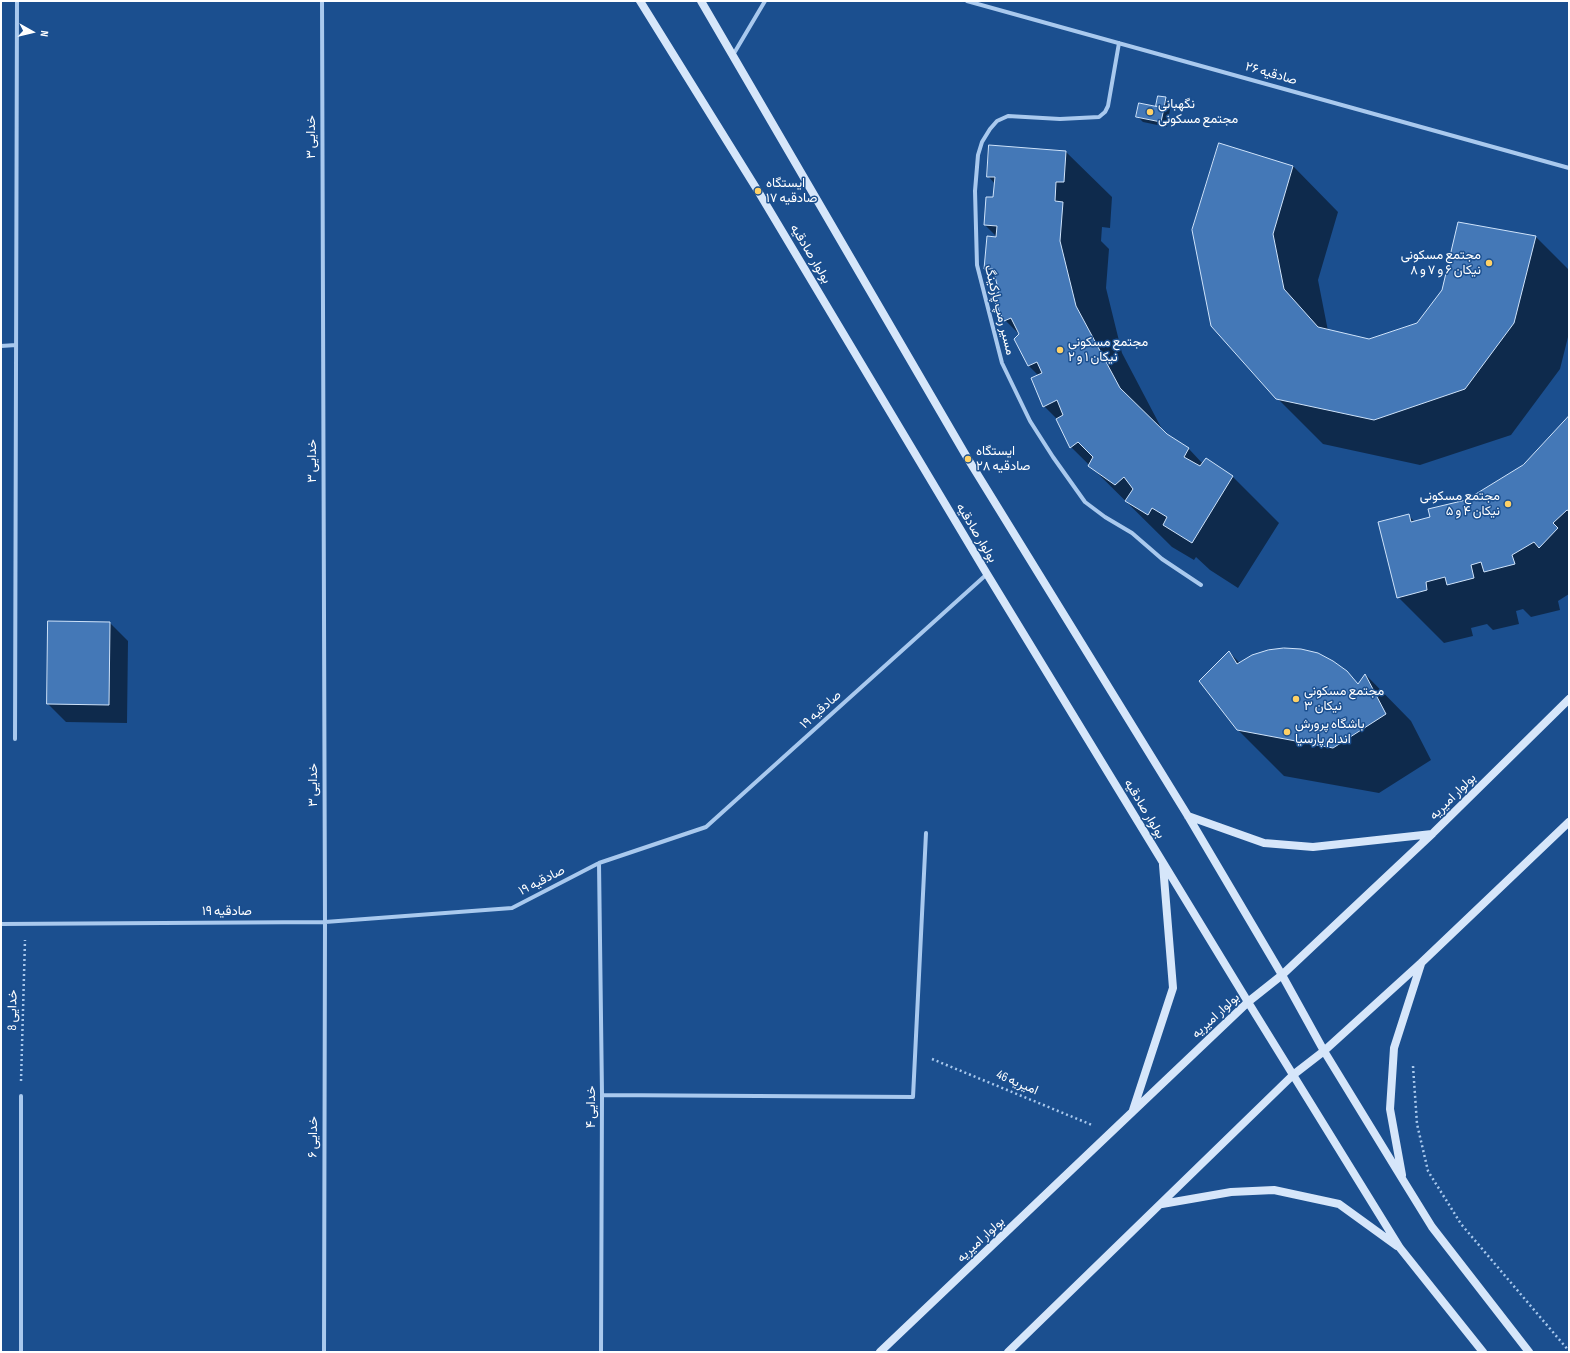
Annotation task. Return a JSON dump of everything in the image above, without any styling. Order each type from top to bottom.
[{"type":"main road","name":"بولوار صادقیه","points":[[640,1],[758,191],[987,574],[1400,1248]]},
{"type":"main road","points":[[701,1],[968,459],[1188,816],[1282,975],[1324,1051],[1403,1180],[1432,1227],[1529,1352]]},
{"type":"main road","name":"بولوار امیریه","points":[[880,1352],[1248,1002],[1282,975],[1432,834],[1569,699]]},
{"type":"main road","points":[[1188,816],[1264,843],[1314,847],[1432,834]]},
{"type":"main road","points":[[1008,1352],[1162,1204],[1293,1075],[1324,1051],[1421,963],[1569,822]]},
{"type":"main road","points":[[1133,1112],[1173,988],[1163,862]]},
{"type":"main road","points":[[1403,1180],[1390,1109],[1394,1048],[1421,963]]},
{"type":"main road","points":[[1162,1204],[1231,1192],[1274,1190],[1339,1204],[1400,1248],[1483,1352]]},
{"type":"street","points":[[15,739],[17,1]]},
{"type":"street","name":"خدایی ۳","points":[[322,1],[325,922]]},
{"type":"street","points":[[733,55],[766,1]]},
{"type":"street","name":"صادقیه ۲۶","points":[[967,1],[1569,168]]},
{"type":"street","name":"مسیر رمپ پارکینگ","points":[[1119,43],[1108,106],[1100,117],[1060,119],[1008,116],[997,121],[990,129],[982,142],[978,155],[975,191],[977,265],[1002,363],[1030,421],[1053,457],[1085,502],[1132,534],[1162,559],[1201,584]]},
{"type":"street","points":[[1,346],[16,345]]},
{"type":"street","name":"صادقیه ۱۹","points":[[1,924],[325,922],[512,908],[599,863],[706,827],[987,574]]},
{"type":"street","points":[[602,1095],[913,1098],[926,833]]},
{"type":"street","name":"خدایی ۴","points":[[599,863],[602,1095],[601,1352]]},
{"type":"street","name":"خدایی ۶","points":[[324,1352],[325,922]]},
{"type":"street","points":[[21,1096],[21,1352]]},
{"type":"path","name":"خدایی 8","points":[[21,1096],[25,924]]},
{"type":"path","name":"امیریه 46","points":[[915,1052],[1111,1133]]},
{"type":"path","points":[[1413,1063],[1417,1124],[1428,1171],[1461,1224],[1569,1351]]},
{"type":"building","points":[[1158,96],[1166,97],[1164,108],[1156,106]]},
{"type":"building","name":"نگهبانی مجتمع مسکونی","points":[[1139,103],[1164,108],[1161,122],[1136,117]]},
{"type":"building","name":"مجتمع مسکونی نیکان ۶ و ۷ و ۸","points":[[1219,143],[1293,166],[1273,234],[1284,289],[1318,327],[1369,339],[1417,323],[1442,290],[1458,222],[1536,236],[1514,323],[1465,389],[1374,420],[1276,399],[1211,326],[1192,230]]},
{"type":"building","name":"مجتمع مسکونی نیکان ۱ و ۲","points":[[989,145],[1066,151],[1064,182],[1056,182],[1055,201],[1063,202],[1060,241],[1076,306],[1120,388],[1167,434],[1189,448],[1184,457],[1200,466],[1206,458],[1233,476],[1192,543],[1163,525],[1167,517],[1152,508],[1148,515],[1125,501],[1133,489],[1124,477],[1115,485],[1088,466],[1093,457],[1078,442],[1070,448],[1056,419],[1063,415],[1057,400],[1043,407],[1031,378],[1042,373],[1037,362],[1028,366],[1014,339],[1019,334],[1011,318],[1004,321],[992,296],[999,292],[993,269],[984,269],[987,236],[996,237],[997,226],[984,225],[986,197],[993,197],[995,177],[987,177]]},
{"type":"building","name":"مجتمع مسکونی نیکان ۴ و ۵","points":[[1569,416],[1569,511],[1567,510],[1553,523],[1558,528],[1539,548],[1534,542],[1512,555],[1515,564],[1484,572],[1481,562],[1471,565],[1474,578],[1447,585],[1445,577],[1426,582],[1427,590],[1397,598],[1378,522],[1409,514],[1411,522],[1430,517],[1428,509],[1466,500],[1523,465]]},
{"type":"building","points":[[48,621],[110,622],[109,705],[47,704]]},
{"type":"building","name":"مجتمع مسکونی نیکان ۳","points":[[1284,648],[1301,649],[1318,653],[1347,671],[1358,684],[1365,674],[1386,714],[1333,748],[1237,730],[1199,681],[1229,651],[1237,664],[1252,655],[1268,650]]},
{"type":"place","name":"نگهبانی مجتمع مسکونی","points":[[1150,112]]},
{"type":"place","name":"ایستگاه صادقیه ۱۷","points":[[758,191]]},
{"type":"place","name":"مجتمع مسکونی نیکان ۶ و ۷ و ۸","points":[[1489,263]]},
{"type":"place","name":"مجتمع مسکونی نیکان ۱ و ۲","points":[[1060,350]]},
{"type":"place","name":"ایستگاه صادقیه ۲۸","points":[[968,459]]},
{"type":"place","name":"مجتمع مسکونی نیکان ۴ و ۵","points":[[1508,504]]},
{"type":"place","name":"مجتمع مسکونی نیکان ۳","points":[[1296,699]]},
{"type":"place","name":"باشگاه پرورش اندام پارسیا","points":[[1287,732]]}]
